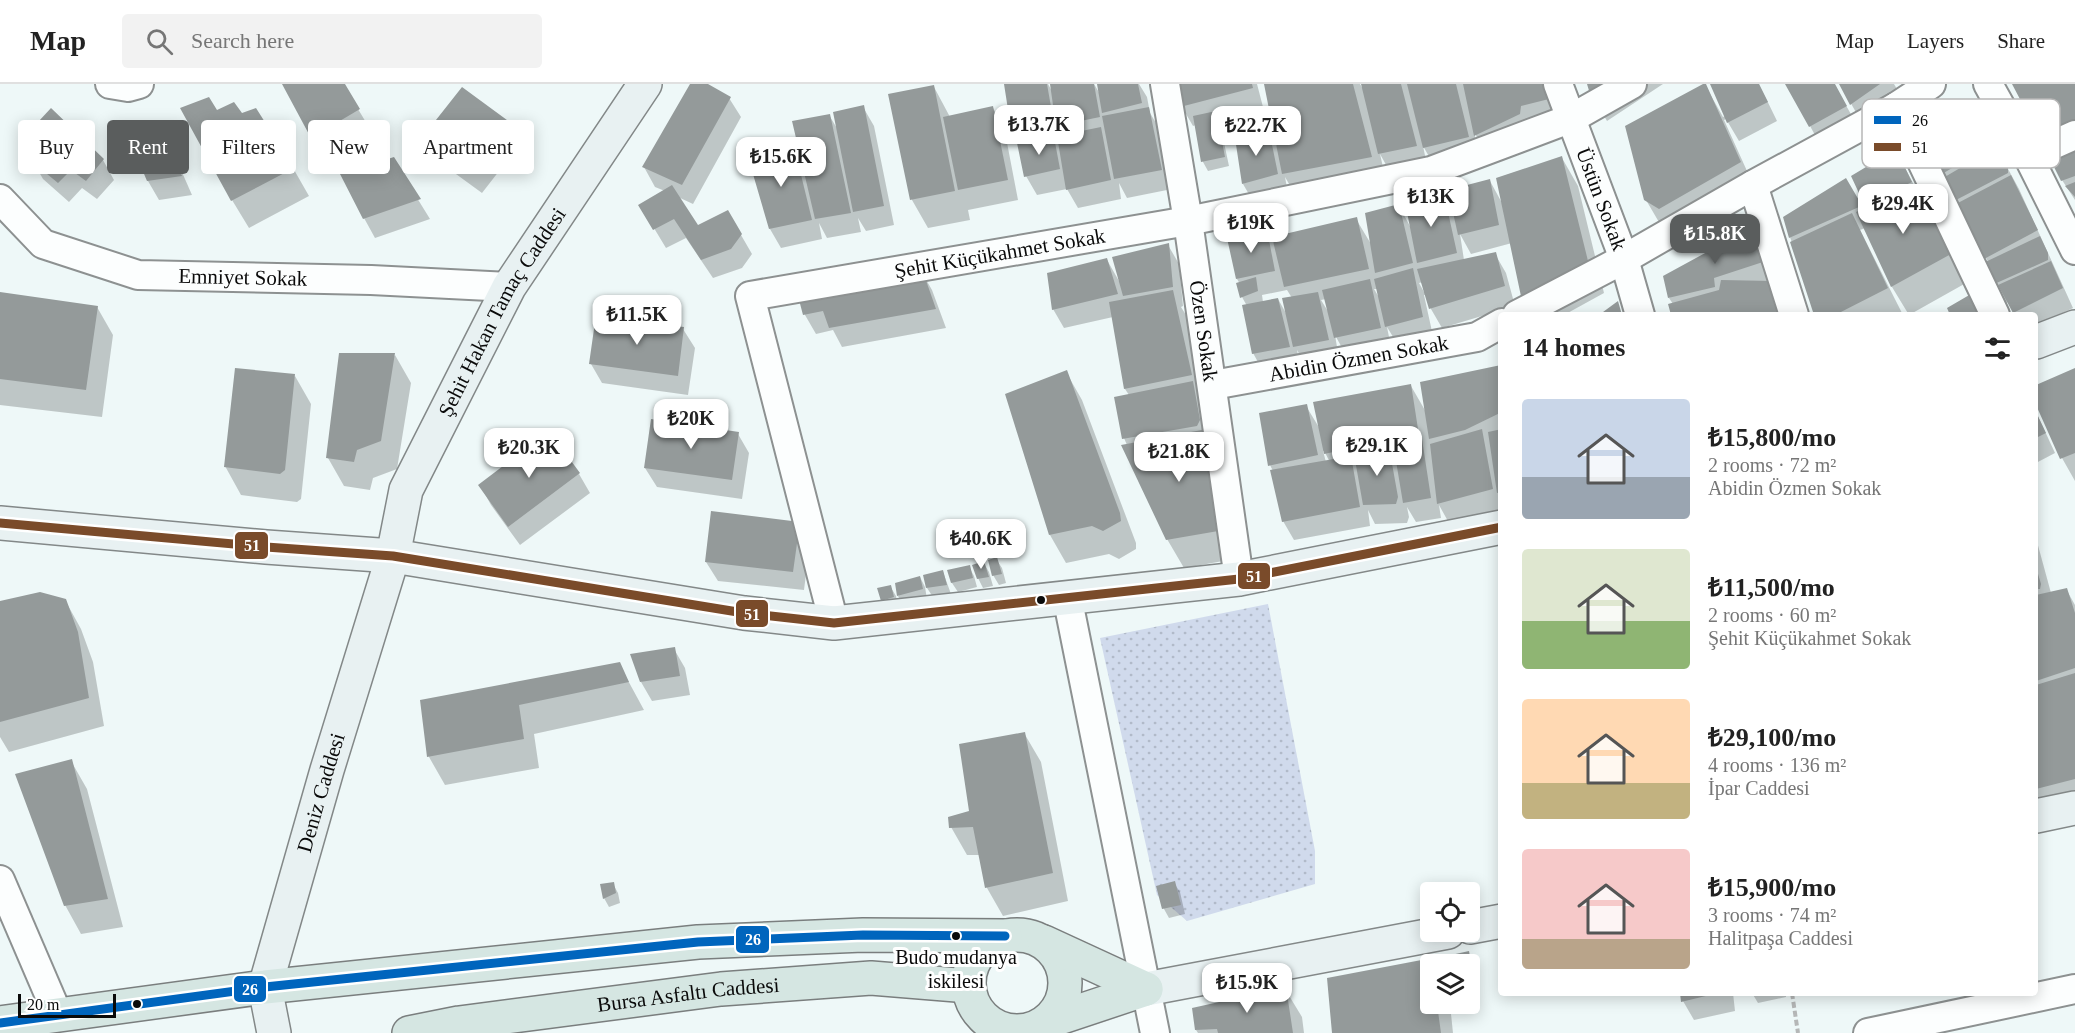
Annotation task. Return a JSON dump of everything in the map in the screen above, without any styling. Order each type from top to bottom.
[{"type":"highway","points":[[0,1023],[265,987],[698,942],[863,935],[1005,936],[1017,934],[1040,940],[1146,988]]},
{"type":"highway","points":[[1005,936],[990,943],[978,955],[970,970],[969,986],[973,1003],[982,1017],[996,1027],[1011,1032],[1036,1028],[1047,1022],[1146,988]]},
{"type":"highway","points":[[1040,940],[1053,950],[1062,963],[1066,979],[1065,995],[1058,1010],[1047,1022]]},
{"type":"highway","name":"Bursa Asfaltı Caddesi","points":[[409,1033],[459,1023],[721,989],[871,978],[969,986]]},
{"type":"main road","name":"Şehit Hakan Tamaç Caddesi","points":[[393,556],[406,490],[509,287],[645,84]]},
{"type":"main road","points":[[2038,341],[2075,327]]},
{"type":"main road","points":[[0,524],[393,556],[744,614],[834,622],[1239,579],[1498,528]]},
{"type":"main road","name":"Deniz Caddesi","points":[[274,1033],[265,987],[327,770],[393,556]]},
{"type":"main road","points":[[2038,816],[2075,808]]},
{"type":"main road","points":[[1480,925],[1498,922]]},
{"type":"main road","points":[[1146,988],[1420,937]]},
{"type":"street","points":[[110,84],[128,87],[139,84]]},
{"type":"street","name":"Özen Sokak","points":[[1165,84],[1213,385],[1239,579]]},
{"type":"street","name":"Üstün Sokak","points":[[1558,84],[1624,259],[1639,312]]},
{"type":"street","name":"Şehit Küçükahmet Sokak","points":[[834,622],[750,296],[1188,221],[1431,171],[1572,118],[1632,84]]},
{"type":"street","points":[[1908,99],[1931,84]]},
{"type":"street","points":[[1988,84],[1996,99]]},
{"type":"street","points":[[1523,312],[1624,259],[1862,126]]},
{"type":"street","points":[[2060,142],[2075,135]]},
{"type":"street","points":[[1925,168],[1994,312]]},
{"type":"street","points":[[2034,168],[2075,250]]},
{"type":"street","points":[[1754,185],[1793,312]]},
{"type":"street","name":"Emniyet Sokak","points":[[0,199],[43,244],[138,275],[371,279],[509,287]]},
{"type":"street","name":"Abidin Özmen Sokak","points":[[1213,385],[1477,337],[1498,325]]},
{"type":"street","points":[[1067,596],[1155,1033]]},
{"type":"street","points":[[0,880],[58,1015]]},
{"type":"street","points":[[1868,1033],[2075,989]]},
{"type":"path","points":[[1792,996],[1798,1033]]},
{"type":"shaded area","points":[[1268,604],[1315,851],[1315,884],[1187,921],[1157,895],[1100,638]]},
{"type":"building","points":[[282,84],[345,84],[360,109],[341,120],[308,120],[308,132]]},
{"type":"building","points":[[690,84],[708,84],[731,97],[682,185],[642,167]]},
{"type":"building","points":[[1004,84],[1047,84],[1054,124],[1052,129],[1012,135]]},
{"type":"building","points":[[1050,84],[1094,84],[1100,117],[1056,126]]},
{"type":"building","points":[[1097,84],[1138,84],[1142,103],[1102,113]]},
{"type":"building","points":[[1175,84],[1252,84],[1253,88],[1180,107]]},
{"type":"building","points":[[1264,84],[1353,84],[1372,157],[1282,174]]},
{"type":"building","points":[[1361,84],[1401,84],[1417,146],[1378,154]]},
{"type":"building","points":[[1407,84],[1456,84],[1469,137],[1423,148]]},
{"type":"building","points":[[1463,84],[1548,84],[1553,98],[1521,106],[1520,114],[1474,136]]},
{"type":"building","points":[[1587,84],[1604,84],[1590,94]]},
{"type":"building","points":[[1706,84],[1741,162],[1659,209],[1644,200],[1625,126]]},
{"type":"building","points":[[1710,84],[1759,84],[1768,102],[1727,123]]},
{"type":"building","points":[[1785,84],[1835,84],[1847,106],[1809,127]]},
{"type":"building","points":[[1839,84],[1880,84],[1850,105]]},
{"type":"building","points":[[2012,84],[2075,84],[2075,120],[2060,127],[2060,99],[2020,99]]},
{"type":"building","points":[[934,85],[955,191],[910,200],[888,94]]},
{"type":"building","points":[[462,87],[507,120],[436,120]]},
{"type":"building","points":[[209,97],[217,110],[234,102],[242,113],[256,108],[264,120],[201,120],[201,146],[189,124],[189,120],[187,120],[180,108]]},
{"type":"building","points":[[864,105],[884,206],[853,212],[833,112]]},
{"type":"building","points":[[993,106],[1008,180],[958,190],[943,117]]},
{"type":"building","points":[[1149,107],[1162,170],[1114,179],[1102,116]]},
{"type":"building","points":[[51,108],[63,120],[40,120]]},
{"type":"building","points":[[1216,111],[1225,157],[1201,162],[1193,116]]},
{"type":"building","points":[[830,114],[851,213],[815,219],[792,121]]},
{"type":"building","points":[[1101,127],[1111,180],[1066,190],[1057,136]]},
{"type":"building","points":[[1269,130],[1278,174],[1242,184],[1235,138]]},
{"type":"building","points":[[1054,137],[1060,169],[1024,177],[1017,143]]},
{"type":"building","points":[[2075,142],[2075,176],[2061,181],[2054,168],[2060,168],[2060,148]]},
{"type":"building","points":[[794,146],[812,220],[769,229],[748,157]]},
{"type":"building","points":[[95,150],[104,159],[95,170]]},
{"type":"building","points":[[1562,156],[1589,265],[1522,301],[1496,178]]},
{"type":"building","points":[[394,157],[402,169],[402,174],[405,174],[421,199],[363,219],[340,174],[390,174],[390,158]]},
{"type":"building","points":[[1864,168],[1905,168],[1912,182],[1864,204],[1851,176]]},
{"type":"building","points":[[1938,168],[1952,168],[1942,174]]},
{"type":"building","points":[[1960,168],[2008,168],[2008,173],[1956,200],[1943,178]]},
{"type":"building","points":[[47,174],[67,174],[58,183]]},
{"type":"building","points":[[76,174],[92,174],[86,181]]},
{"type":"building","points":[[144,174],[181,174],[182,176],[147,181]]},
{"type":"building","points":[[216,174],[283,174],[231,201]]},
{"type":"building","points":[[2011,175],[2038,230],[1984,259],[1956,204]]},
{"type":"building","points":[[1846,178],[1860,202],[1859,207],[1789,238],[1783,217]]},
{"type":"building","points":[[1490,179],[1499,225],[1458,235],[1448,190]]},
{"type":"building","points":[[2075,182],[2075,197],[2065,186]]},
{"type":"building","points":[[672,185],[698,225],[728,210],[742,234],[731,249],[701,260],[674,219],[653,230],[638,205]]},
{"type":"building","points":[[1914,185],[1951,254],[1891,287],[1856,212]]},
{"type":"building","points":[[1444,194],[1457,253],[1417,263],[1405,202]]},
{"type":"building","points":[[1399,204],[1413,263],[1375,273],[1365,213]]},
{"type":"building","points":[[1852,213],[1888,288],[1841,312],[1813,312],[1790,242]]},
{"type":"building","points":[[1357,217],[1369,269],[1284,287],[1272,237]]},
{"type":"building","points":[[1267,230],[1275,271],[1236,279],[1227,238]]},
{"type":"building","points":[[1755,232],[1766,261],[1714,278],[1715,287],[1668,298],[1663,276],[1740,234]]},
{"type":"building","points":[[2040,236],[2048,253],[2048,260],[1992,285],[1979,265]]},
{"type":"building","points":[[1169,243],[1173,287],[1123,296],[1112,257]]},
{"type":"building","points":[[1496,252],[1505,286],[1429,309],[1417,269]]},
{"type":"building","points":[[1107,258],[1118,294],[1052,310],[1047,273]]},
{"type":"building","points":[[2051,261],[2063,288],[2012,312],[1998,285]]},
{"type":"building","points":[[1413,268],[1423,317],[1385,327],[1374,279]]},
{"type":"building","points":[[922,269],[936,309],[829,328],[823,311],[803,315],[798,296]]},
{"type":"building","points":[[1256,277],[1258,291],[1240,298],[1236,283]]},
{"type":"building","points":[[1370,279],[1381,328],[1334,338],[1322,290]]},
{"type":"building","points":[[1721,280],[1772,281],[1779,312],[1670,312],[1668,304],[1719,290]]},
{"type":"building","points":[[1173,290],[1192,375],[1124,389],[1109,302]]},
{"type":"building","points":[[0,292],[98,306],[86,390],[0,379]]},
{"type":"building","points":[[1318,292],[1329,340],[1293,347],[1282,298]]},
{"type":"building","points":[[1971,294],[1982,312],[1949,312],[1947,308]]},
{"type":"building","points":[[1278,298],[1290,347],[1252,354],[1242,305]]},
{"type":"building","points":[[1618,301],[1621,312],[1603,312]]},
{"type":"building","points":[[596,315],[626,319],[632,325],[637,321],[684,327],[678,376],[589,364]]},
{"type":"building","points":[[339,353],[395,353],[381,441],[357,450],[354,462],[326,458]]},
{"type":"building","points":[[1498,366],[1498,414],[1465,430],[1429,439],[1420,382]]},
{"type":"building","points":[[235,368],[295,374],[285,470],[280,474],[224,467]]},
{"type":"building","points":[[2075,368],[2075,453],[2060,459],[2038,410],[2038,384]]},
{"type":"building","points":[[1067,370],[1121,521],[1103,531],[1092,526],[1049,535],[1005,394]]},
{"type":"building","points":[[1193,381],[1200,420],[1197,426],[1122,439],[1114,397]]},
{"type":"building","points":[[1411,384],[1418,429],[1414,435],[1324,454],[1313,402]]},
{"type":"building","points":[[1307,404],[1318,455],[1268,466],[1259,413]]},
{"type":"building","points":[[2038,416],[2046,433],[2038,437]]},
{"type":"building","points":[[651,419],[739,432],[732,480],[644,468]]},
{"type":"building","points":[[1207,429],[1224,530],[1166,540],[1121,445]]},
{"type":"building","points":[[1482,429],[1493,489],[1437,504],[1430,444]]},
{"type":"building","points":[[1498,430],[1497,493],[1488,432]]},
{"type":"building","points":[[549,431],[580,473],[508,527],[478,485]]},
{"type":"building","points":[[1422,439],[1431,498],[1403,503],[1393,443]]},
{"type":"building","points":[[1389,447],[1398,497],[1396,504],[1363,505],[1354,454]]},
{"type":"building","points":[[1351,456],[1360,507],[1282,522],[1270,470]]},
{"type":"building","points":[[711,511],[800,522],[793,572],[705,562]]},
{"type":"building","points":[[997,557],[1002,574],[992,576],[988,560]]},
{"type":"building","points":[[984,561],[989,577],[977,579],[972,565]]},
{"type":"building","points":[[970,565],[973,578],[951,583],[947,570]]},
{"type":"building","points":[[943,570],[947,585],[926,588],[923,575]]},
{"type":"building","points":[[2038,574],[2041,584],[2038,589]]},
{"type":"building","points":[[920,576],[923,589],[897,596],[895,583]]},
{"type":"building","points":[[891,585],[894,597],[881,601],[877,588]]},
{"type":"building","points":[[2067,588],[2075,613],[2075,668],[2038,680],[2038,595]]},
{"type":"building","points":[[40,592],[66,599],[78,632],[89,698],[0,722],[0,601]]},
{"type":"building","points":[[675,647],[680,676],[640,682],[630,654]]},
{"type":"building","points":[[620,662],[629,682],[519,705],[524,739],[427,757],[420,700]]},
{"type":"building","points":[[2075,673],[2075,779],[2038,788],[2038,684]]},
{"type":"building","points":[[1025,732],[1053,873],[985,888],[973,827],[949,828],[948,817],[969,811],[959,744]]},
{"type":"building","points":[[72,759],[108,899],[64,906],[15,774]]},
{"type":"building","points":[[1175,881],[1181,905],[1162,909],[1156,886]]},
{"type":"building","points":[[614,882],[616,893],[603,899],[600,884]]},
{"type":"building","points":[[1420,960],[1420,1014],[1438,1014],[1441,1033],[1332,1033],[1327,978]]},
{"type":"building","points":[[1286,987],[1293,1033],[1218,1033],[1217,1029],[1195,1030],[1192,1008]]},
{"type":"building","points":[[1680,996],[1706,996],[1681,1002]]},
{"type":"transit line","name":"51","points":[[0,523],[393,556],[744,613],[834,623],[1239,579],[1498,528]]},
{"type":"transit line","name":"26","points":[[0,1023],[265,987],[698,942],[863,935],[1005,936]]},
{"type":"place","name":"Budo mudanya iskilesi","points":[[956,936]]}]
